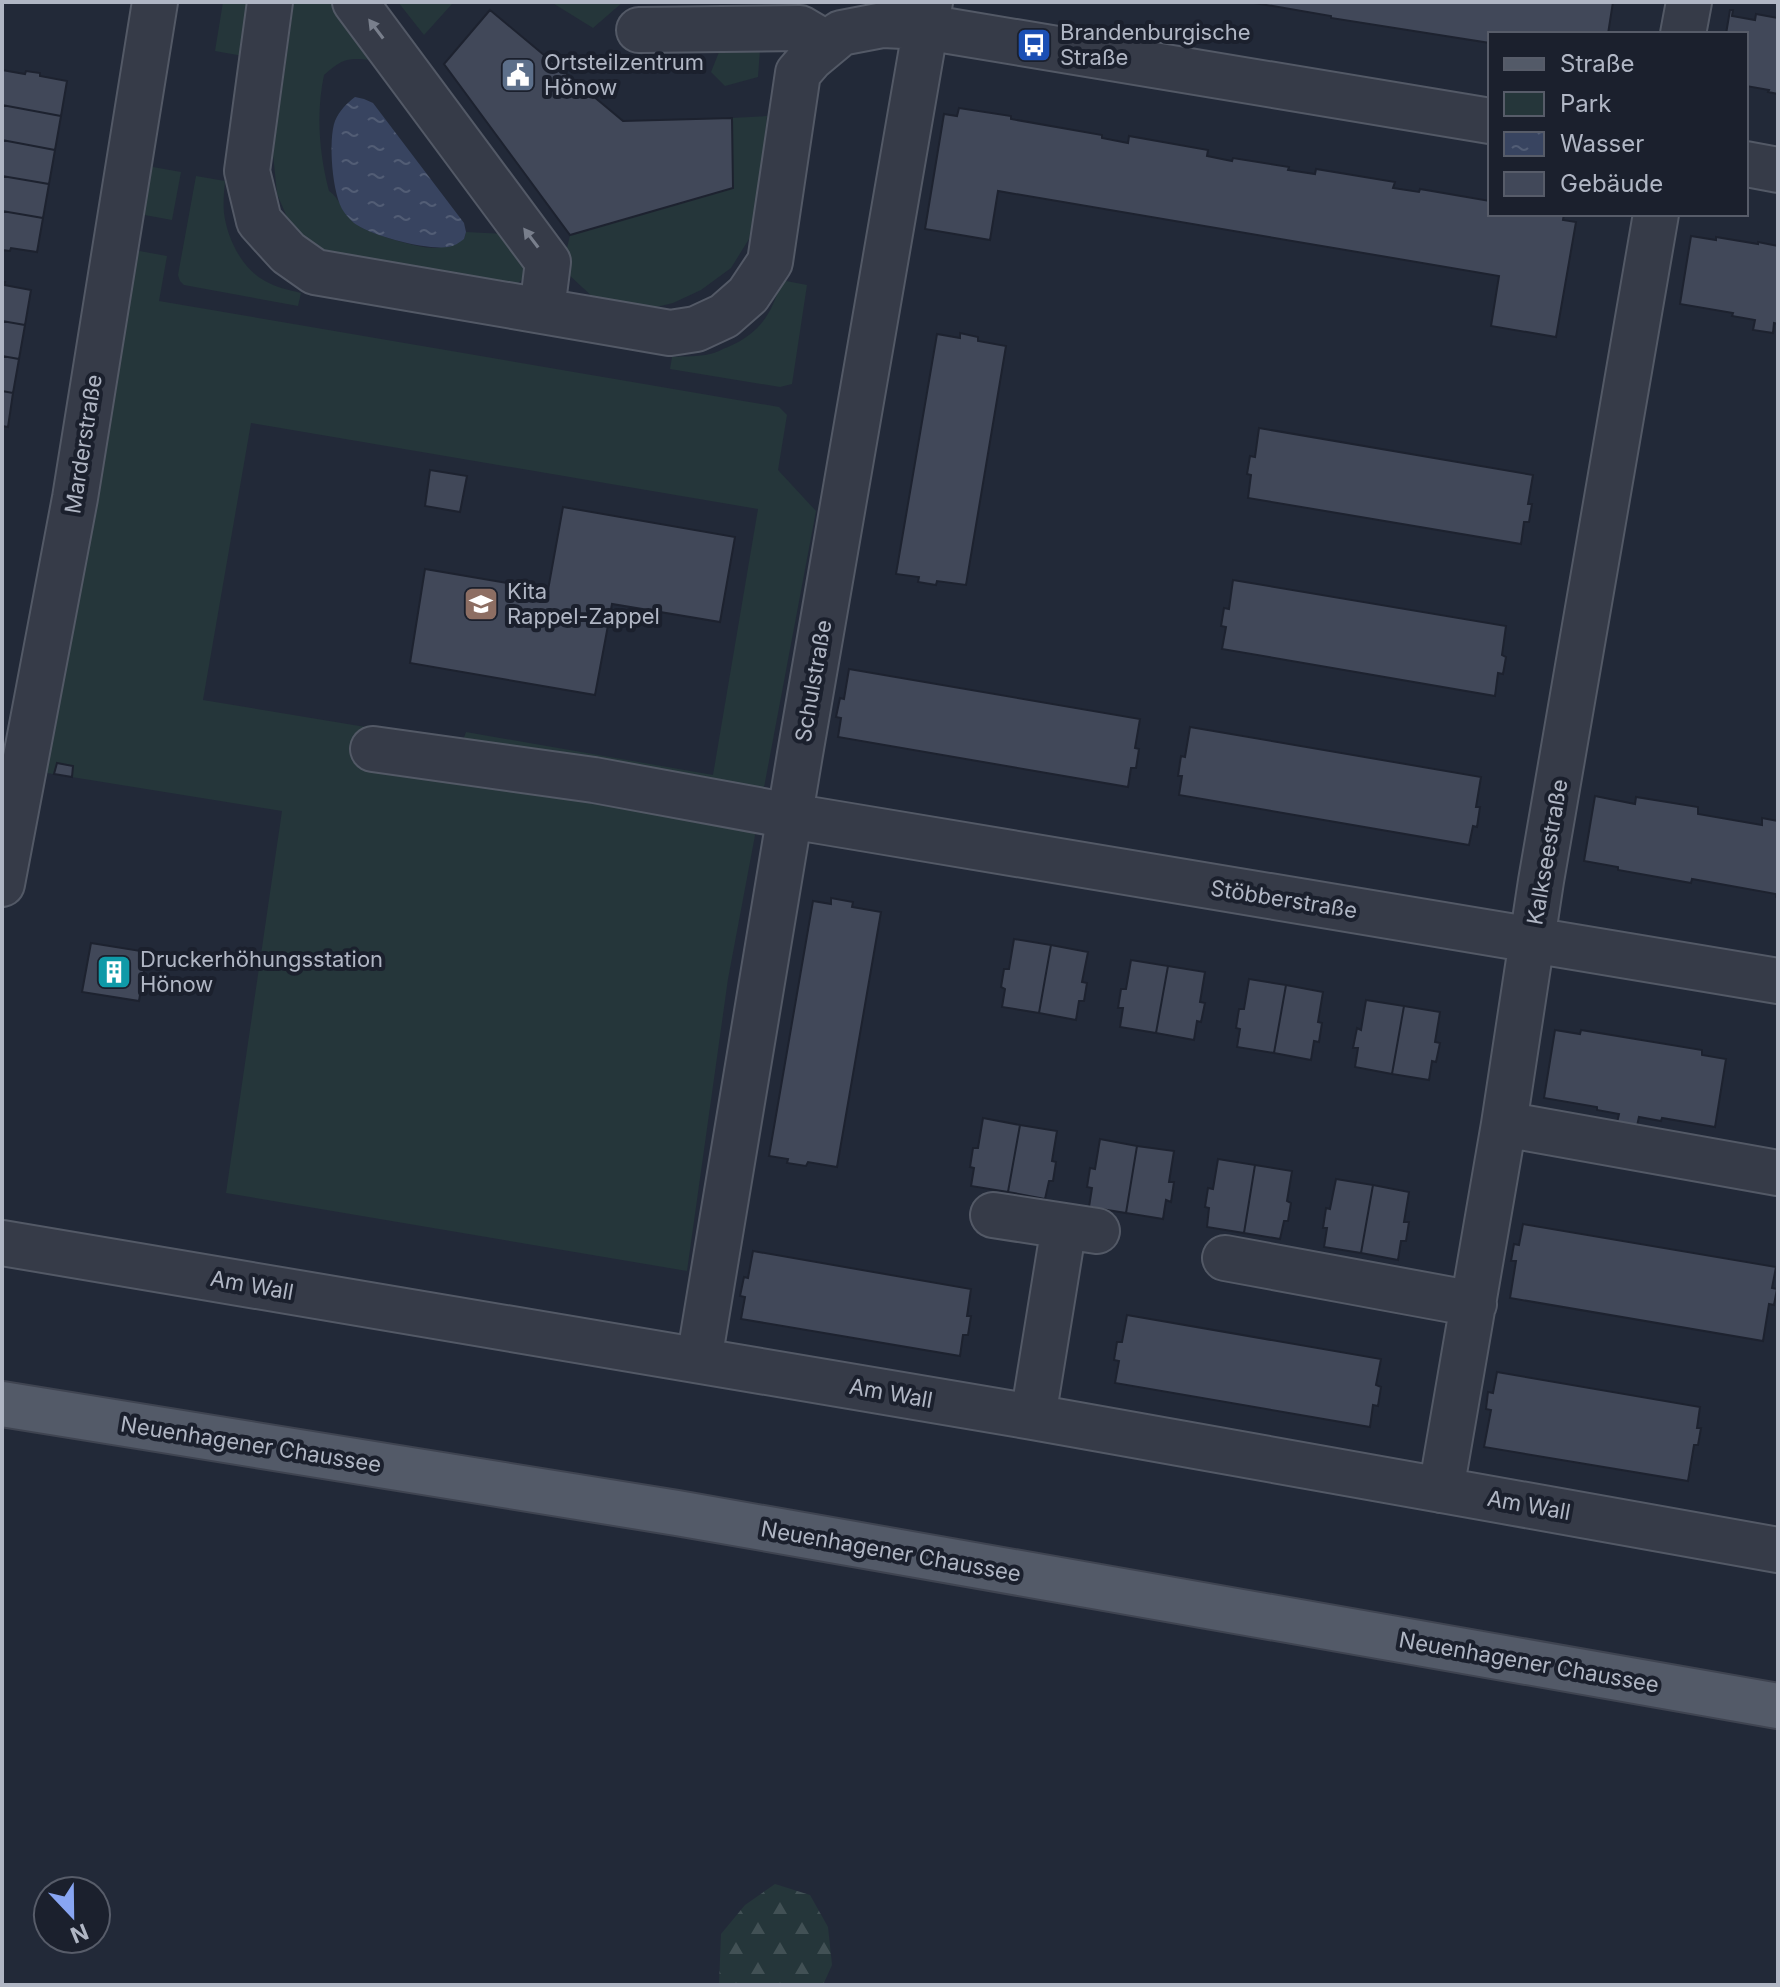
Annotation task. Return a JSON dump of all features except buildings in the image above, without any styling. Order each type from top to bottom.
[{"type":"main road","name":"Neuenhagener Chaussee","points":[[2,1404],[677,1513],[1778,1706]]},
{"type":"street","name":"Marderstraße","points":[[2,884],[20,682],[75,498],[155,2]]},
{"type":"street","points":[[270,2],[247,171],[259,221],[288,253],[315,272],[670,333],[696,329],[724,316],[748,295],[770,262],[798,73],[841,33],[928,14],[1488,121]]},
{"type":"street","points":[[355,2],[548,262],[542,310]]},
{"type":"street","points":[[1683,32],[1689,2]]},
{"type":"street","name":"Schulstraße","points":[[699,1360],[928,14]]},
{"type":"street","points":[[639,30],[800,28],[827,44]]},
{"type":"street","points":[[1748,164],[1778,170]]},
{"type":"street","name":"Kalkseestraße","points":[[1441,1490],[1504,1124],[1531,940],[1656,216]]},
{"type":"street","name":"Stöbberstraße","points":[[373,749],[594,780],[790,816],[1778,981]]},
{"type":"street","points":[[1504,1124],[1778,1173]]},
{"type":"street","points":[[993,1215],[1080,1228],[1033,1417]]},
{"type":"street","name":"Am Wall","points":[[2,1243],[1033,1417],[1778,1550]]},
{"type":"street","points":[[1225,1258],[1474,1304]]},
{"type":"green space","points":[[223,2],[247,2],[243,56],[215,51]]},
{"type":"green space","points":[[294,2],[333,2],[378,61],[348,60],[337,64],[324,75],[319,118],[323,162],[329,191],[348,216],[371,232],[434,248],[464,239],[466,232],[506,234],[526,266],[523,279],[514,286],[334,255],[306,240],[287,217],[277,194],[273,154]]},
{"type":"green space","points":[[398,2],[451,2],[452,4],[424,35]]},
{"type":"green space","points":[[551,2],[623,2],[593,28]]},
{"type":"green space","points":[[721,47],[760,49],[758,77],[725,86],[711,72]]},
{"type":"green space","points":[[767,116],[760,185],[749,239],[731,268],[701,290],[673,303],[648,309],[596,300],[568,274],[564,261],[570,235],[732,118]]},
{"type":"green space","points":[[147,166],[181,172],[172,220],[139,214]]},
{"type":"green space","points":[[196,176],[225,181],[224,213],[237,252],[257,276],[278,287],[301,293],[298,306],[184,285],[180,281],[178,275]]},
{"type":"green space","points":[[134,250],[167,256],[159,301],[779,407],[787,415],[778,470],[816,511],[728,979],[687,1271],[226,1193],[282,811],[47,773]],"holes":[[[251,423],[758,509],[713,775],[466,732],[462,743],[203,700]]]},
{"type":"green space","points":[[781,280],[807,285],[792,384],[780,387],[670,369],[672,357],[712,353],[749,335],[764,321]]},
{"type":"green space","points":[[775,1884],[810,1895],[828,1927],[832,1965],[823,1985],[719,1985],[721,1934],[745,1905]]},
{"type":"water","points":[[355,97],[373,103],[464,223],[464,239],[450,247],[401,242],[365,230],[344,212],[332,167],[333,129],[337,117]]},
{"type":"place","name":"Brandenburgische Straße","points":[[1034,45]]},
{"type":"place","name":"Ortsteilzentrum Hönow","points":[[518,75]]},
{"type":"place","name":"Kita Rappel-Zappel","points":[[481,604]]},
{"type":"place","name":"Druckerhöhungsstation Hönow","points":[[114,972]]}]
